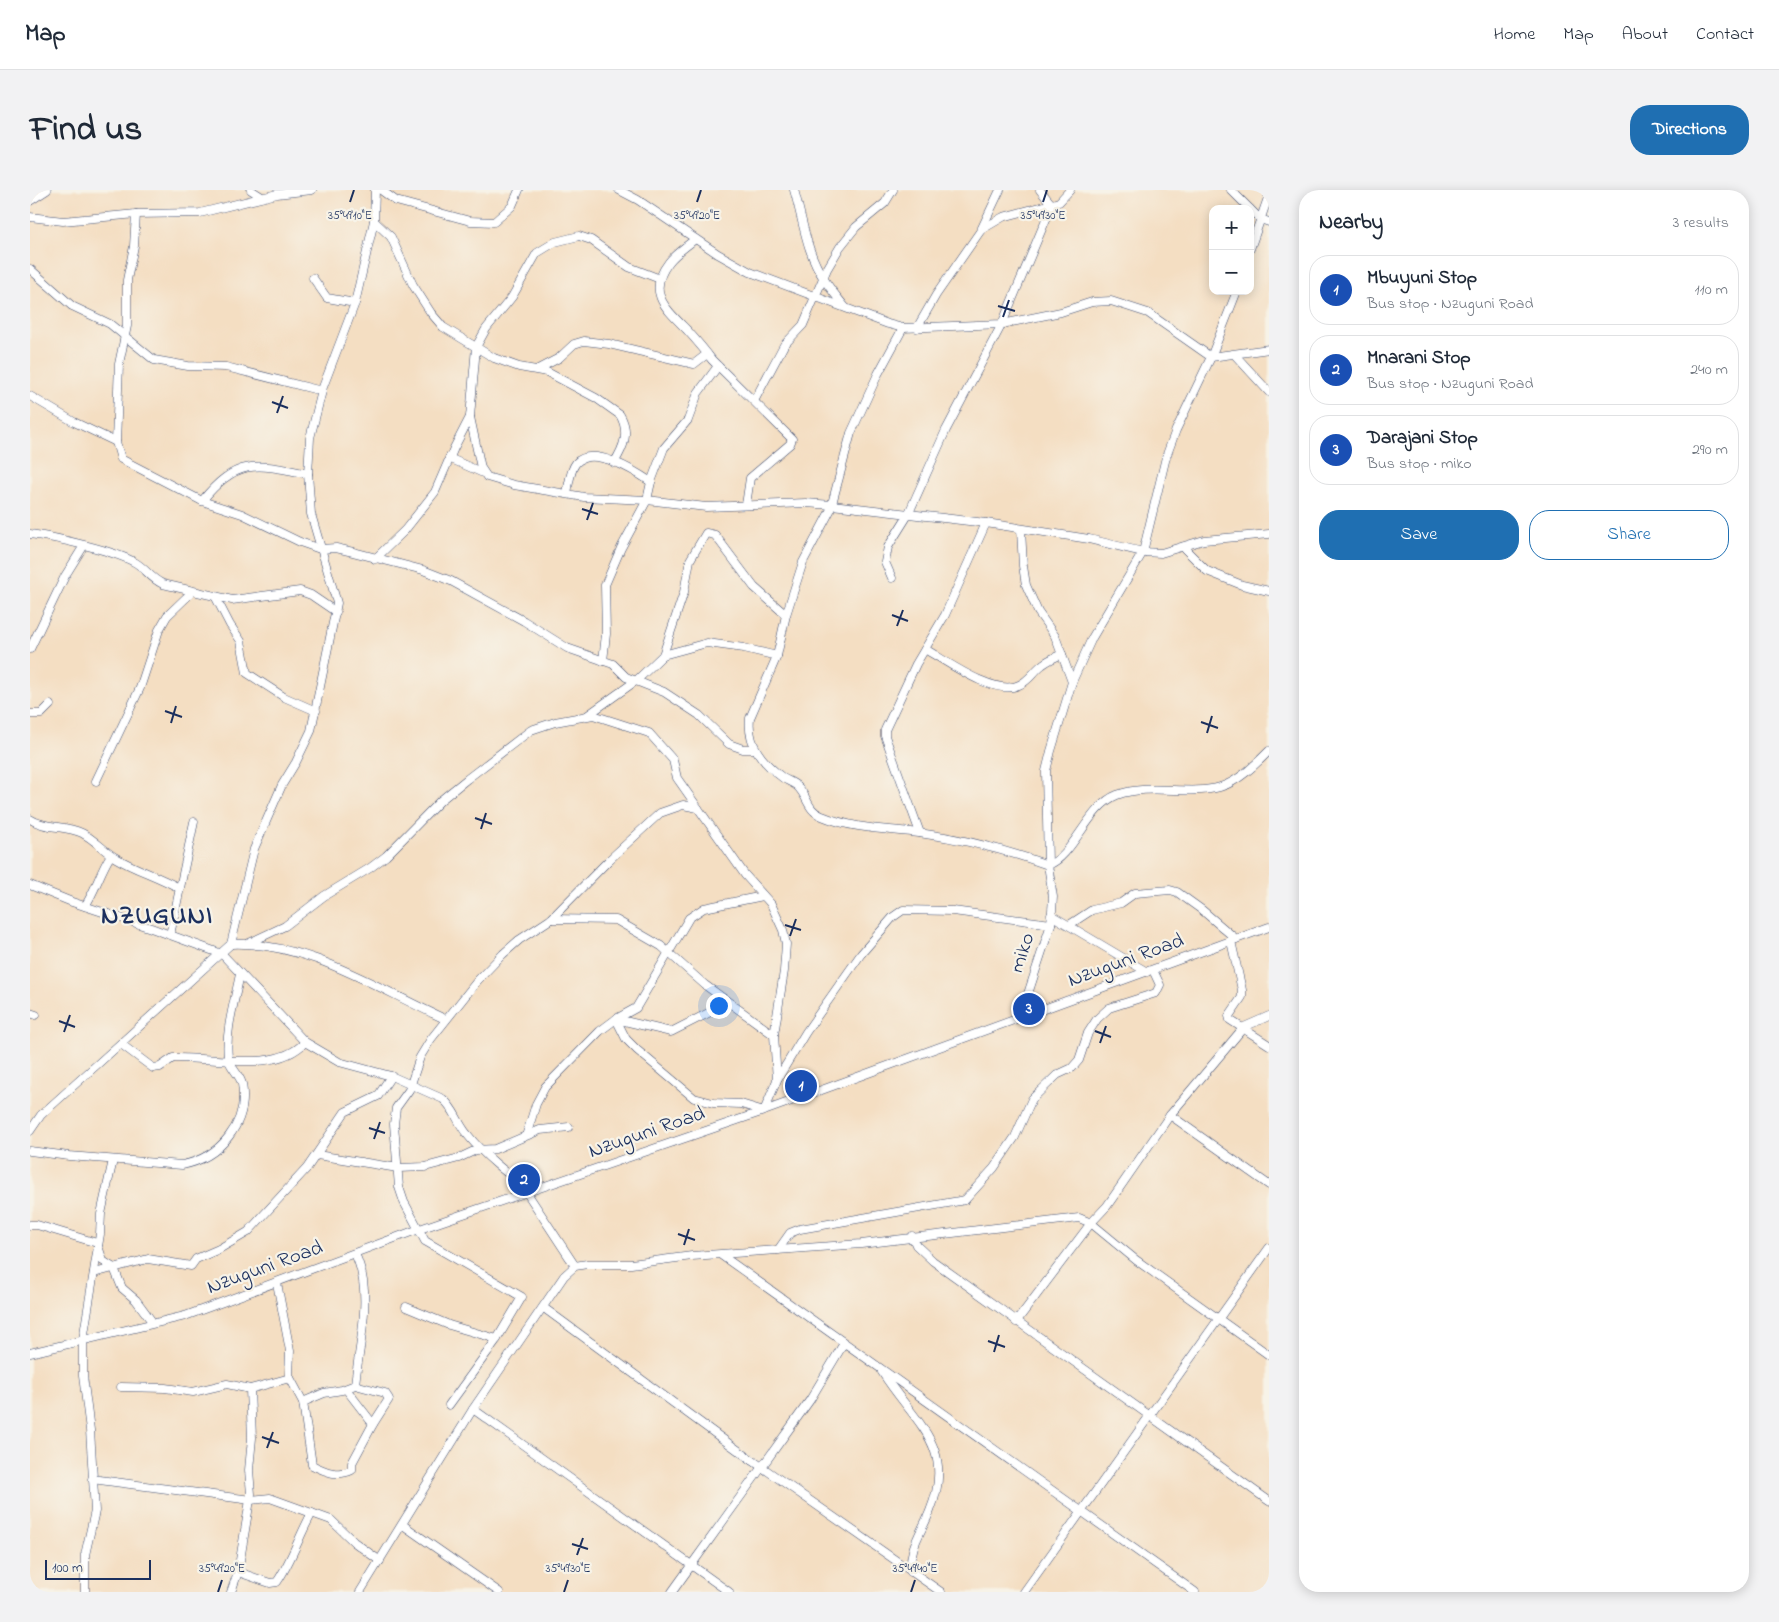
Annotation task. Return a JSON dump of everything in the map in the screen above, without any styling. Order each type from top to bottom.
[{"type":"street","points":[[30,201],[47,190]]},
{"type":"street","points":[[251,190],[262,197]]},
{"type":"street","points":[[30,217],[63,221],[136,214],[200,212],[262,197],[312,190]]},
{"type":"street","points":[[30,1131],[41,1115],[232,944],[254,849],[282,785],[311,731],[336,612],[337,603],[333,584],[320,549],[311,514],[308,474],[310,438],[322,392],[355,303],[380,190],[396,201],[470,221],[494,222],[512,206],[519,190]]},
{"type":"street","points":[[619,190],[638,200],[695,239],[750,272],[903,328],[1002,324],[1061,312],[1092,302],[1119,302],[1148,313],[1211,357],[1269,349]]},
{"type":"street","points":[[794,190],[806,238],[823,278],[845,307]]},
{"type":"street","points":[[754,401],[784,345],[803,325],[823,278],[851,233],[885,203],[893,190]]},
{"type":"street","points":[[917,328],[936,295],[981,230],[1000,190]]},
{"type":"street","points":[[1040,190],[1052,205]]},
{"type":"street","points":[[981,230],[1003,217],[1052,205],[1062,200],[1070,190]]},
{"type":"street","points":[[1231,190],[1246,205]]},
{"type":"street","points":[[1254,237],[1269,195]]},
{"type":"street","points":[[892,578],[884,557],[892,538],[908,515],[946,430],[1002,324],[1052,205]]},
{"type":"street","points":[[1254,213],[1260,219],[1269,222]]},
{"type":"street","points":[[136,214],[134,246],[127,280],[128,319],[119,364],[116,442],[117,452],[121,459],[202,501],[242,514],[300,542],[320,549],[336,548],[446,579],[524,621],[567,648],[613,664],[626,677],[664,692],[688,707],[729,744],[743,749],[755,749]]},
{"type":"street","points":[[374,221],[391,237],[413,285],[430,313],[449,331],[503,362],[553,374],[596,398],[620,415],[626,437],[622,450],[614,463]]},
{"type":"street","points":[[483,473],[470,417],[476,347],[486,329],[512,297],[537,252],[554,242],[582,236],[599,245],[624,265],[660,279]]},
{"type":"street","points":[[695,239],[670,260],[660,279],[659,293],[663,305],[718,366],[792,441],[750,478],[746,505]]},
{"type":"street","points":[[30,269],[72,306],[110,324],[151,358],[158,361],[188,366],[226,368],[322,392]]},
{"type":"street","points":[[313,278],[327,298],[355,303]]},
{"type":"street","name":"miko","points":[[1020,1018],[1051,924],[1053,897],[1048,864],[1046,771],[1072,682],[1092,638],[1143,552],[1166,457],[1190,397],[1211,357],[1234,295]]},
{"type":"street","points":[[903,328],[878,374],[852,433],[832,505],[803,562],[786,615],[777,656],[750,718],[749,729],[755,749],[760,757],[800,789],[816,814],[855,826],[920,833],[981,844],[1048,864],[1061,856],[1095,813],[1115,796],[1152,789],[1220,787],[1238,777],[1269,751]]},
{"type":"street","points":[[538,369],[559,358],[574,344],[584,341],[609,344],[694,364],[700,362],[708,354]]},
{"type":"street","points":[[1235,355],[1269,392]]},
{"type":"street","points":[[603,661],[606,634],[605,585],[620,548],[647,500],[651,482],[664,448],[688,420],[698,394],[718,366]]},
{"type":"street","points":[[30,396],[74,422],[116,442]]},
{"type":"street","points":[[375,558],[405,530],[430,501],[470,417]]},
{"type":"street","points":[[567,493],[573,468],[580,460],[593,456],[614,463],[651,482]]},
{"type":"street","points":[[449,458],[496,481],[598,499],[647,500],[706,507],[832,505],[986,523],[1021,530],[1089,539],[1143,552],[1161,553],[1204,540],[1269,534]]},
{"type":"street","points":[[202,501],[212,489],[228,476],[251,465],[308,474]]},
{"type":"street","points":[[920,833],[906,798],[885,730],[909,677],[945,616],[986,523]]},
{"type":"street","points":[[1021,530],[1022,566],[1026,585],[1038,612],[1055,636],[1072,682]]},
{"type":"street","points":[[663,656],[684,592],[690,560],[706,533],[715,535],[754,587],[786,615]]},
{"type":"street","points":[[30,534],[122,556],[139,565],[153,580],[192,592],[241,600],[300,591],[311,595],[336,612]]},
{"type":"street","points":[[30,650],[65,576],[83,547]]},
{"type":"street","points":[[1183,547],[1206,571],[1242,585],[1269,591]]},
{"type":"street","points":[[96,781],[140,688],[159,630],[167,616],[192,592]]},
{"type":"street","points":[[215,596],[230,626],[241,641],[247,673],[284,698],[316,711]]},
{"type":"street","points":[[249,943],[285,926],[324,896],[386,856],[441,800],[530,730],[588,714],[637,680],[663,656],[707,643],[744,648],[777,656]]},
{"type":"street","points":[[925,649],[975,679],[998,686],[1016,687],[1026,681],[1042,665],[1062,654]]},
{"type":"street","points":[[30,714],[41,714],[50,705]]},
{"type":"street","points":[[588,714],[617,721],[651,734],[673,760],[677,778],[745,875],[771,904],[779,918],[786,944],[784,971],[774,1035],[777,1080]]},
{"type":"street","points":[[449,1405],[497,1339],[522,1297],[425,1241],[401,1195],[394,1144],[394,1115],[396,1108],[411,1085],[420,1057],[445,1019],[508,949],[551,919],[609,860],[660,814],[683,805],[698,808]]},
{"type":"street","points":[[30,819],[38,824],[65,827],[82,833],[111,855],[136,870],[179,888]]},
{"type":"street","points":[[170,935],[194,822]]},
{"type":"street","points":[[30,830],[38,824]]},
{"type":"street","points":[[85,906],[101,870],[111,855]]},
{"type":"street","points":[[31,888],[222,954],[305,1042],[340,1062],[391,1076],[450,1104],[466,1134],[498,1166],[529,1192],[575,1266]]},
{"type":"street","points":[[1069,925],[1092,910],[1121,903],[1135,893],[1170,890],[1177,892],[1202,910],[1234,940],[1242,997],[1229,1016],[1234,1024],[1244,1027],[1269,1045]]},
{"type":"street","points":[[527,1133],[536,1104],[546,1087],[600,1031],[636,1008],[670,953],[685,923],[698,910],[763,896]]},
{"type":"street","points":[[616,1019],[626,1039],[694,1098],[713,1103],[741,1104],[764,1111],[777,1080],[806,1032],[861,954],[893,917],[902,910],[953,912],[1051,924]]},
{"type":"street","points":[[778,1250],[790,1233],[800,1229],[965,1200],[994,1168],[1015,1137],[1032,1099],[1053,1079],[1072,1068],[1079,1060],[1088,1033],[1097,1019],[1109,1008],[1156,993],[1160,984],[1150,971],[1052,915]]},
{"type":"street","points":[[551,919],[593,921],[613,919],[656,942],[728,1003],[774,1035]]},
{"type":"street","name":"Nzuguni Road","points":[[30,1353],[185,1316],[277,1284],[420,1229],[764,1111],[1269,926]]},
{"type":"street","points":[[232,944],[249,943],[332,964],[445,1019]]},
{"type":"street","points":[[30,1151],[182,1165],[198,1161],[222,1144],[238,1122],[242,1103],[240,1078],[228,1060],[229,1039],[240,974]]},
{"type":"street","points":[[616,1019],[670,1032],[728,1003]]},
{"type":"street","points":[[1016,1322],[1090,1223],[1107,1206],[1170,1115],[1244,1027],[1269,1016]]},
{"type":"street","points":[[121,1044],[153,1068],[160,1067],[173,1058],[261,1061],[284,1058],[298,1050],[305,1042]]},
{"type":"street","points":[[94,1273],[148,1259],[191,1266],[196,1259],[219,1249],[248,1232],[287,1192],[317,1155],[345,1112],[378,1096],[391,1076]]},
{"type":"street","points":[[1170,1115],[1269,1186]]},
{"type":"street","points":[[317,1155],[398,1168],[435,1164],[459,1158],[480,1149],[495,1149],[527,1133],[552,1127],[569,1126]]},
{"type":"street","points":[[85,1592],[85,1554],[95,1511],[91,1439],[83,1376],[83,1340],[101,1214],[113,1160]]},
{"type":"street","points":[[360,1592],[473,1410],[564,1276],[575,1266],[631,1264],[861,1244],[912,1236],[1074,1218],[1084,1219],[1144,1266],[1269,1355]]},
{"type":"street","points":[[30,1225],[37,1225],[97,1244]]},
{"type":"street","points":[[912,1236],[916,1245],[933,1261],[1269,1501]]},
{"type":"street","points":[[97,1244],[103,1261],[114,1268],[122,1288],[136,1300],[153,1323]]},
{"type":"street","points":[[1024,1592],[1269,1248]]},
{"type":"street","points":[[355,1254],[361,1265],[364,1292],[355,1385]]},
{"type":"street","points":[[721,1255],[1195,1592]]},
{"type":"street","points":[[277,1284],[290,1351],[290,1378],[303,1402],[312,1465],[328,1472],[344,1474],[352,1470],[352,1462],[389,1399],[385,1393],[355,1385],[346,1389],[324,1393],[303,1402]]},
{"type":"street","points":[[406,1307],[449,1325],[497,1339]]},
{"type":"street","points":[[544,1308],[762,1467],[941,1592]]},
{"type":"street","points":[[672,1592],[810,1400],[844,1343]]},
{"type":"street","points":[[880,1368],[898,1396],[924,1428],[936,1453],[940,1470],[932,1508],[912,1548],[911,1572]]},
{"type":"street","points":[[121,1387],[165,1388],[193,1392],[227,1384],[250,1389],[290,1378]]},
{"type":"street","points":[[231,1592],[238,1572],[251,1500],[249,1470],[252,1438],[250,1389]]},
{"type":"street","points":[[346,1389],[373,1424]]},
{"type":"street","points":[[473,1410],[729,1592]]},
{"type":"street","points":[[92,1479],[251,1500],[270,1498],[331,1520],[354,1542],[380,1561]]},
{"type":"street","points":[[238,1572],[270,1583],[277,1582],[288,1565],[300,1533],[312,1513]]},
{"type":"street","points":[[403,1525],[499,1592]]},
{"type":"place","name":"Darajani Stop","points":[[1029,1009]]},
{"type":"place","name":"Mbuyuni Stop","points":[[801,1086]]},
{"type":"place","name":"Mnarani Stop","points":[[524,1180]]},
{"type":"district","name":"NZUGUNI","points":[[157,917]]}]
